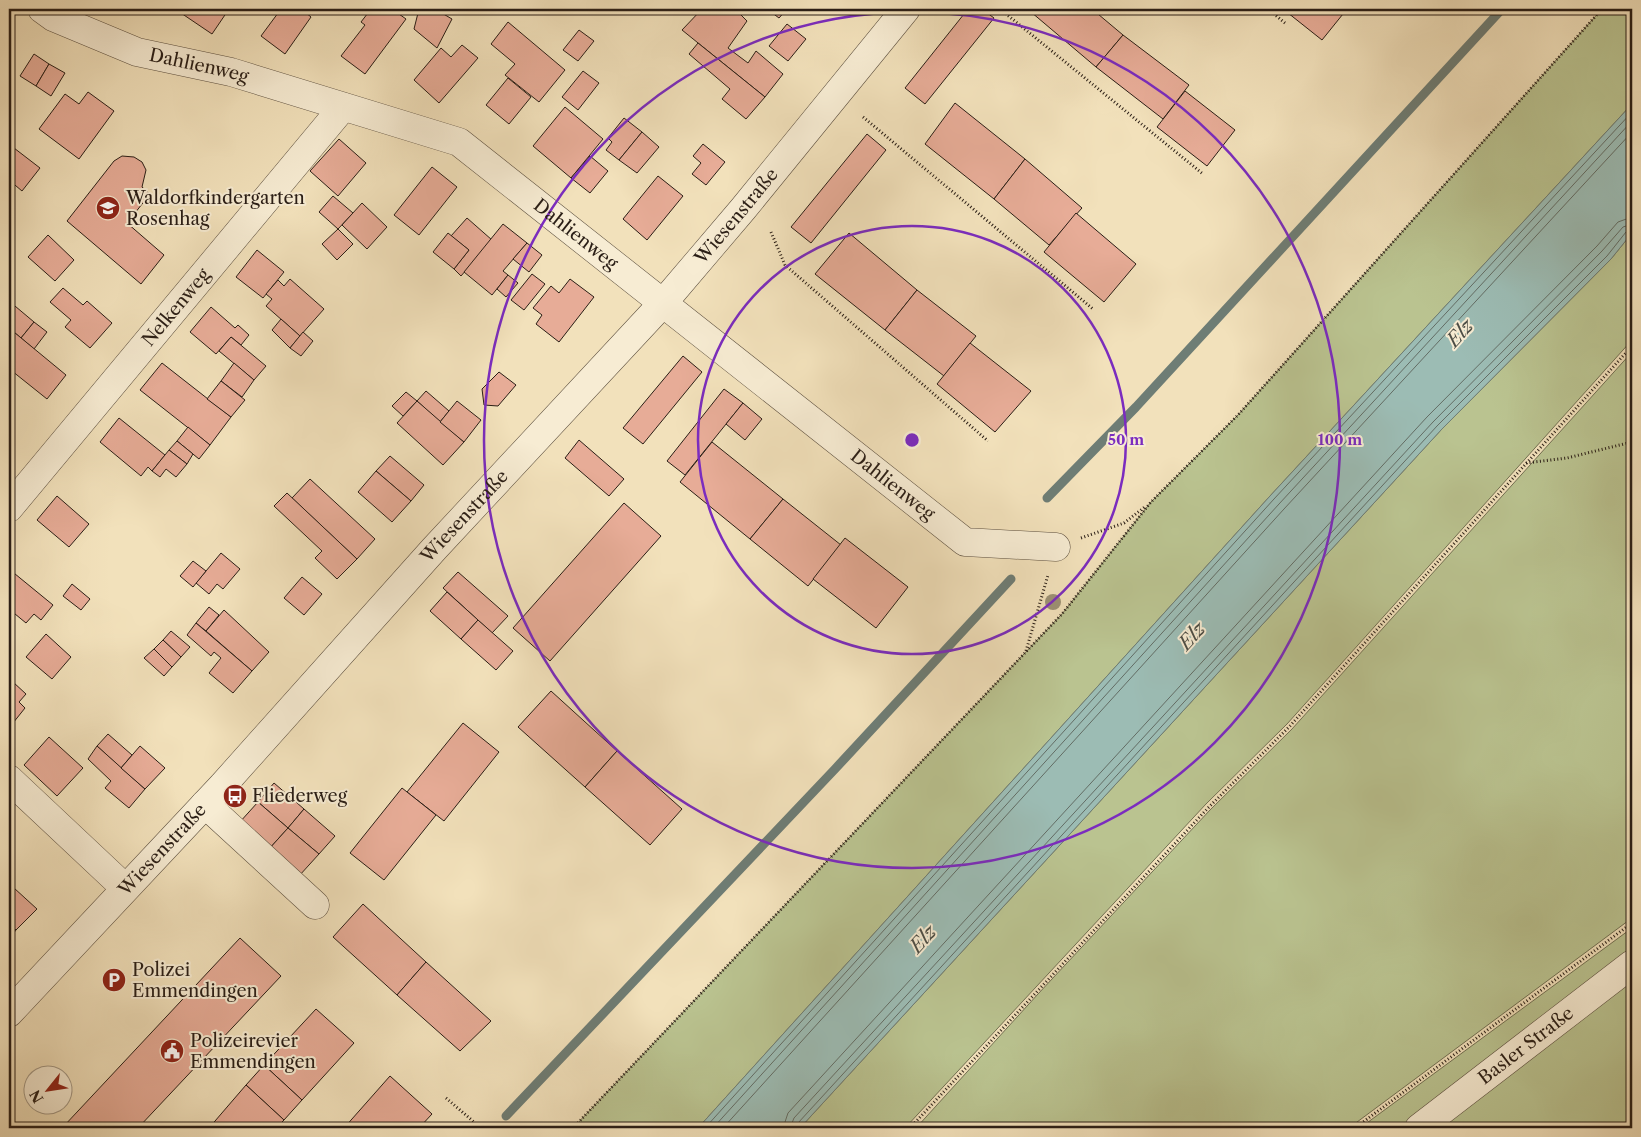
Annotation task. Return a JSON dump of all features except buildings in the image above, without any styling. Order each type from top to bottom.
[{"type":"street","name":"Dahlienweg","points":[[42,9],[53,17],[137,52],[231,72],[459,142],[965,542],[1056,547]]},
{"type":"street","name":"Wiesenstraße","points":[[9,1013],[124,888],[205,804],[434,549],[663,303],[743,209],[906,9]]},
{"type":"street","name":"Nelkenweg","points":[[9,508],[343,107]]},
{"type":"street","points":[[9,779],[124,888]]},
{"type":"street","points":[[205,804],[316,905]]},
{"type":"street","name":"Basler Straße","points":[[1418,1128],[1632,964]]},
{"type":"path","points":[[1000,9],[1202,174]]},
{"type":"path","points":[[1268,9],[1285,23]]},
{"type":"path","points":[[1025,653],[1056,547],[1124,523],[1151,502],[1238,416],[1602,9]]},
{"type":"path","points":[[863,117],[1093,309]]},
{"type":"path","points":[[771,232],[785,265],[988,441]]},
{"type":"path","points":[[910,1128],[1208,808],[1289,727],[1632,346]]},
{"type":"path","points":[[1526,463],[1567,458],[1632,442]]},
{"type":"path","points":[[573,1128],[1062,614],[1151,502]]},
{"type":"path","points":[[1355,1128],[1632,923]]},
{"type":"path","points":[[446,1098],[481,1128]]},
{"type":"green space","points":[[1602,9],[1632,9],[1632,104],[1270,496],[698,1128],[573,1128],[1062,614],[1151,502],[1238,415]]},
{"type":"green space","points":[[1632,233],[1632,340],[1287,724],[1206,804],[905,1128],[800,1128],[1441,430],[1611,259]]},
{"type":"green space","points":[[1632,352],[1632,918],[1349,1128],[916,1128],[1210,810],[1292,729]]},
{"type":"green space","points":[[1632,928],[1632,954],[1406,1128],[1360,1128]]},
{"type":"green space","points":[[1632,973],[1632,1128],[1432,1128]]},
{"type":"water","name":"Elz","points":[[1632,104],[1632,233],[1611,259],[1441,430],[800,1128],[698,1128],[1270,496]]},
{"type":"waterway","points":[[1047,498],[1136,407],[1502,9]]},
{"type":"waterway","points":[[506,1116],[835,769],[1011,579]]},
{"type":"place","name":"Waldorfkindergarten Rosenhag","points":[[108,208]]},
{"type":"place","name":"Fliederweg","points":[[235,796]]},
{"type":"place","name":"Polizei Emmendingen","points":[[114,980]]},
{"type":"place","name":"Polizeirevier Emmendingen","points":[[172,1051]]}]
